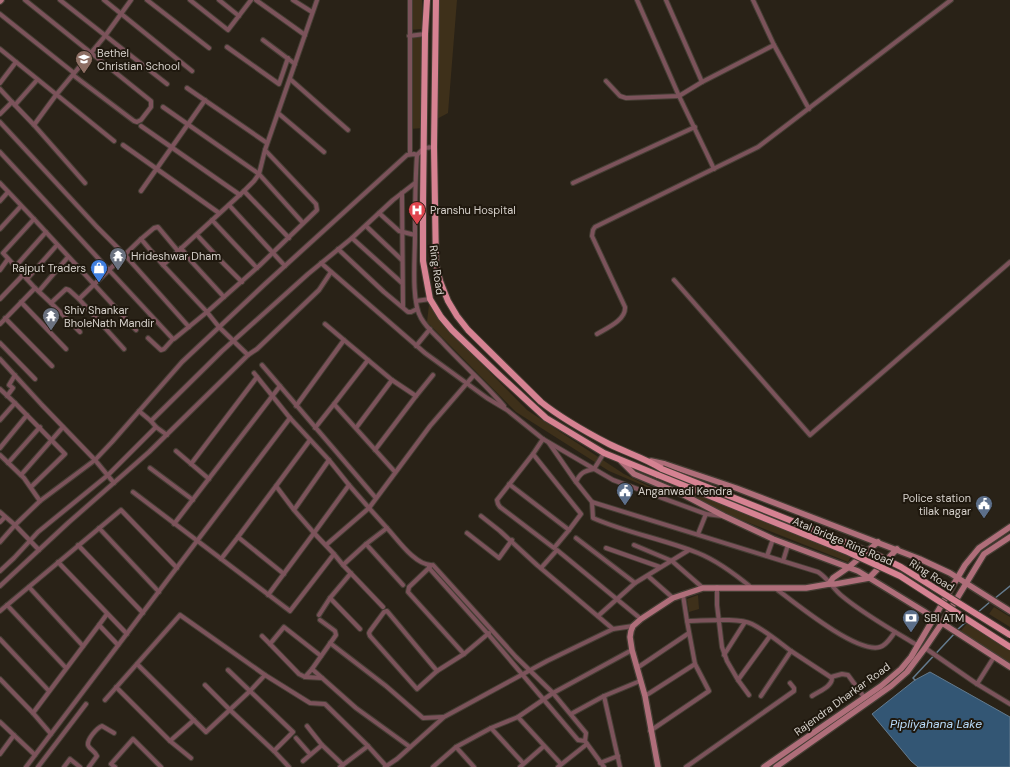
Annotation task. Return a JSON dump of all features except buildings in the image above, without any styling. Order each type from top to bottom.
[{"type":"main road","name":"Ring Road","points":[[427,0],[425,34],[423,261],[430,299],[441,317],[452,330],[538,412],[562,429],[604,453],[658,475]]},
{"type":"main road","name":"Ring Road","points":[[436,0],[434,147],[436,265],[440,281],[448,301],[468,330],[535,396],[554,412],[610,444],[650,461],[662,469],[877,555],[901,567],[1010,635]]},
{"type":"main road","name":"Atal Bridge Ring Road","points":[[658,475],[848,552],[900,576],[1010,647]]},
{"type":"street","points":[[0,14],[73,74],[134,121],[137,122],[142,120],[151,107],[150,101],[25,0]]},
{"type":"street","points":[[60,0],[167,84]]},
{"type":"street","points":[[104,0],[192,71]]},
{"type":"street","points":[[34,125],[56,95],[105,36],[131,0]]},
{"type":"street","points":[[148,0],[209,48]]},
{"type":"street","points":[[190,0],[228,30],[251,0]]},
{"type":"street","points":[[219,0],[239,16]]},
{"type":"street","points":[[256,0],[305,35]]},
{"type":"street","points":[[293,0],[312,12]]},
{"type":"street","points":[[163,265],[240,195],[259,174],[267,143],[317,0]]},
{"type":"street","points":[[410,0],[410,154]]},
{"type":"street","points":[[637,0],[678,96],[714,169]]},
{"type":"street","points":[[666,0],[702,82]]},
{"type":"street","points":[[753,0],[774,44],[809,109]]},
{"type":"street","points":[[597,334],[622,318],[626,310],[592,236],[595,227],[758,147],[951,0]]},
{"type":"street","points":[[409,36],[425,34]]},
{"type":"street","points":[[263,40],[295,64]]},
{"type":"street","points":[[606,81],[620,96],[626,98],[678,96],[774,44]]},
{"type":"street","points":[[227,47],[286,89]]},
{"type":"street","points":[[0,49],[114,141]]},
{"type":"street","points":[[279,84],[288,58]]},
{"type":"street","points":[[0,83],[16,62]]},
{"type":"street","points":[[290,79],[348,130]]},
{"type":"street","points":[[0,114],[14,104],[37,80]]},
{"type":"street","points":[[187,88],[267,143]]},
{"type":"street","points":[[0,89],[85,183]]},
{"type":"street","points":[[141,191],[205,100]]},
{"type":"street","points":[[163,107],[259,174],[304,223]]},
{"type":"street","points":[[278,113],[324,152]]},
{"type":"street","points":[[0,122],[97,228],[124,254],[189,327]]},
{"type":"street","points":[[141,126],[240,195]]},
{"type":"street","points":[[573,183],[694,127]]},
{"type":"street","points":[[123,145],[219,214]]},
{"type":"street","points":[[434,147],[424,148],[417,155],[415,183],[415,280],[417,309],[420,316],[430,329],[492,392],[507,410]]},
{"type":"street","points":[[148,338],[161,350],[164,349],[173,339],[242,282],[317,210],[316,204],[265,150]]},
{"type":"street","points":[[0,152],[173,339]]},
{"type":"street","points":[[0,542],[14,525],[40,501],[95,460],[182,362],[219,327],[407,155],[417,155]]},
{"type":"street","points":[[0,183],[136,330]]},
{"type":"street","points":[[151,421],[234,341],[321,263],[415,183]]},
{"type":"street","points":[[244,191],[289,238]]},
{"type":"street","points":[[0,201],[8,192]]},
{"type":"street","points":[[402,193],[403,308]]},
{"type":"street","points":[[229,205],[285,266]]},
{"type":"street","points":[[0,229],[21,206]]},
{"type":"street","points":[[379,213],[402,232],[415,235]]},
{"type":"street","points":[[34,219],[1,252],[80,332]]},
{"type":"street","points":[[212,220],[257,268]]},
{"type":"street","points":[[366,226],[402,260]]},
{"type":"street","points":[[79,299],[124,254],[154,228],[158,227],[224,297]]},
{"type":"street","points":[[15,267],[46,232]]},
{"type":"street","points":[[197,234],[242,282]]},
{"type":"street","points":[[352,238],[402,283]]},
{"type":"street","points":[[141,239],[219,327],[248,356]]},
{"type":"street","points":[[27,279],[57,245]]},
{"type":"street","points":[[338,249],[408,312],[417,309]]},
{"type":"street","points":[[0,324],[68,257]]},
{"type":"street","points":[[0,270],[8,259]]},
{"type":"street","points":[[674,280],[810,435],[1010,262]]},
{"type":"street","points":[[321,263],[416,346],[487,398],[507,410],[549,443],[613,480],[706,514],[724,516]]},
{"type":"street","points":[[0,586],[167,435],[248,356],[257,350],[319,290],[331,272]]},
{"type":"street","points":[[0,299],[23,275]]},
{"type":"street","points":[[52,303],[66,289],[79,299],[124,349]]},
{"type":"street","points":[[416,301],[430,299]]},
{"type":"street","points":[[21,302],[66,349]]},
{"type":"street","points":[[5,318],[52,366]]},
{"type":"street","points":[[325,324],[392,380],[416,396]]},
{"type":"street","points":[[416,346],[430,329]]},
{"type":"street","points":[[296,406],[344,340]]},
{"type":"street","points":[[0,343],[35,379]]},
{"type":"street","points":[[0,359],[95,460],[114,483]]},
{"type":"street","points":[[315,428],[368,360]]},
{"type":"street","points":[[262,365],[375,497]]},
{"type":"street","points":[[7,396],[13,388],[9,385],[15,375]]},
{"type":"street","points":[[191,464],[255,375],[290,418],[329,460],[369,508],[416,560],[430,566],[516,657],[553,693],[586,733],[586,742],[604,767]]},
{"type":"street","points":[[375,450],[433,375]]},
{"type":"street","points":[[326,545],[369,508],[375,497],[430,426],[474,375]]},
{"type":"street","points":[[356,428],[392,380]]},
{"type":"street","points":[[174,524],[280,386]]},
{"type":"street","points":[[1,392],[15,403],[52,439],[65,454],[31,487]]},
{"type":"street","points":[[0,420],[15,403]]},
{"type":"street","points":[[334,404],[395,472]]},
{"type":"street","points":[[139,411],[167,435]]},
{"type":"street","points":[[0,448],[27,415]]},
{"type":"street","points":[[26,767],[290,418]]},
{"type":"street","points":[[21,475],[63,427]]},
{"type":"street","points":[[0,571],[38,532],[108,475],[156,427]]},
{"type":"street","points":[[8,463],[40,428]]},
{"type":"street","points":[[533,454],[581,514],[554,548],[500,507],[497,500],[543,439]]},
{"type":"street","points":[[221,559],[310,440]]},
{"type":"street","points":[[549,443],[592,502],[818,572],[823,575],[837,592],[853,605],[917,645]]},
{"type":"street","points":[[176,451],[209,479]]},
{"type":"street","points":[[576,482],[580,474],[594,469],[604,453]]},
{"type":"street","points":[[0,455],[21,475],[40,501]]},
{"type":"street","points":[[294,510],[329,460]]},
{"type":"street","points":[[621,461],[634,474],[684,495],[773,540],[849,567],[934,618],[1010,667]]},
{"type":"street","points":[[650,461],[665,464],[729,486],[920,558],[958,578],[1010,611]]},
{"type":"street","points":[[150,468],[193,500]]},
{"type":"street","points":[[509,484],[569,530]]},
{"type":"street","points":[[268,595],[349,485]]},
{"type":"street","points":[[276,486],[314,533],[383,607]]},
{"type":"street","points":[[133,492],[290,611],[334,554]]},
{"type":"street","points":[[592,502],[593,518],[643,536],[699,553],[727,568],[752,588]]},
{"type":"street","points":[[0,611],[121,510],[177,568]]},
{"type":"street","points":[[0,512],[39,550]]},
{"type":"street","points":[[698,534],[706,514]]},
{"type":"street","points":[[481,516],[512,540],[541,568],[613,629]]},
{"type":"street","points":[[0,522],[5,517]]},
{"type":"street","name":"Rajendra Dharkar Road","points":[[764,767],[864,697],[901,669],[934,618],[965,565],[979,548],[1010,527]]},
{"type":"street","points":[[99,528],[159,592]]},
{"type":"street","points":[[343,565],[366,544],[387,528]]},
{"type":"street","points":[[467,533],[499,558],[512,540]]},
{"type":"street","points":[[238,537],[284,574]]},
{"type":"street","name":"Rajendra Dharkar Road","points":[[776,767],[890,686],[907,672],[942,624],[967,584],[977,563],[984,554],[1010,537]]},
{"type":"street","points":[[576,538],[635,583]]},
{"type":"street","points":[[767,556],[773,540]]},
{"type":"street","points":[[829,584],[833,578],[849,567],[878,542]]},
{"type":"street","points":[[366,544],[403,585]]},
{"type":"street","points":[[634,545],[672,561],[703,588]]},
{"type":"street","points":[[783,561],[788,545]]},
{"type":"street","points":[[78,546],[143,613]]},
{"type":"street","points":[[606,548],[660,567]]},
{"type":"street","points":[[658,767],[650,731],[645,696],[632,650],[630,637],[633,626],[672,598],[703,588],[806,588],[869,578],[897,549]]},
{"type":"street","points":[[541,568],[557,550],[641,619]]},
{"type":"street","points":[[598,616],[635,583],[689,550]]},
{"type":"street","points":[[58,562],[127,634]]},
{"type":"street","points":[[430,566],[578,740],[586,742]]},
{"type":"street","points":[[430,566],[409,587],[408,592],[464,654]]},
{"type":"street","points":[[319,615],[330,598],[351,573]]},
{"type":"street","points":[[648,576],[672,598]]},
{"type":"street","points":[[29,587],[83,646]]},
{"type":"street","points":[[717,587],[719,620],[724,655],[738,680],[749,695]]},
{"type":"street","points":[[775,588],[831,628],[857,644],[877,648],[885,644],[895,632]]},
{"type":"street","points":[[650,731],[709,691],[694,664],[684,595]]},
{"type":"street","points":[[330,598],[360,629]]},
{"type":"street","points":[[6,605],[66,668]]},
{"type":"street","points":[[437,671],[389,613],[386,611],[384,612],[370,631],[370,636],[417,689],[437,671],[464,654],[492,630]]},
{"type":"street","points":[[32,713],[107,614]]},
{"type":"street","points":[[105,700],[180,615],[265,675],[310,703],[325,704],[368,746],[386,767],[444,717],[547,661],[613,629],[633,626]]},
{"type":"street","points":[[305,677],[336,633],[320,620]]},
{"type":"street","points":[[687,621],[719,620],[752,624],[831,677],[842,674],[848,675],[864,697]]},
{"type":"street","points":[[724,655],[745,622]]},
{"type":"street","points":[[99,625],[118,645]]},
{"type":"street","points":[[270,644],[284,627],[321,656]]},
{"type":"street","points":[[637,668],[689,633]]},
{"type":"street","points":[[262,636],[299,674],[305,677],[322,678]]},
{"type":"street","points":[[738,680],[770,636]]},
{"type":"street","points":[[0,639],[49,691]]},
{"type":"street","points":[[330,643],[375,677],[423,718],[444,717]]},
{"type":"street","points":[[925,648],[977,684],[1010,704]]},
{"type":"street","points":[[435,766],[456,747],[491,728],[518,717],[553,693],[632,650]]},
{"type":"street","points":[[761,696],[791,650]]},
{"type":"street","points":[[510,661],[516,657]]},
{"type":"street","points":[[977,684],[994,657]]},
{"type":"street","points":[[137,664],[206,732],[265,675]]},
{"type":"street","points":[[645,696],[694,664]]},
{"type":"street","points":[[312,669],[356,708],[410,747]]},
{"type":"street","points":[[228,670],[293,732],[274,751]]},
{"type":"street","points":[[812,696],[830,685],[832,681],[831,677]]},
{"type":"street","points":[[0,679],[51,734]]},
{"type":"street","points":[[571,714],[604,696],[640,681]]},
{"type":"street","points":[[686,767],[794,692],[794,688],[790,683]]},
{"type":"street","points":[[205,685],[289,767]]},
{"type":"street","points":[[116,687],[170,741],[190,758]]},
{"type":"street","points":[[604,696],[620,767]]},
{"type":"street","points":[[38,767],[86,704]]},
{"type":"street","points":[[518,717],[560,765],[586,742]]},
{"type":"street","points":[[170,741],[194,720]]},
{"type":"street","points":[[0,722],[35,755]]},
{"type":"street","points":[[89,767],[97,756],[89,746],[89,740],[99,727],[102,726],[114,734]]},
{"type":"street","points":[[307,726],[322,745],[342,766],[368,746]]},
{"type":"street","points":[[491,728],[521,765],[544,746]]},
{"type":"street","points":[[0,754],[14,735]]},
{"type":"street","points":[[296,738],[310,754]]},
{"type":"street","points":[[115,767],[111,764],[133,740],[161,767]]},
{"type":"street","points":[[303,760],[322,745]]},
{"type":"street","points":[[456,747],[474,767]]},
{"type":"street","points":[[600,763],[618,756]]},
{"type":"street","points":[[64,767],[70,759],[80,767]]},
{"type":"shaded area","points":[[410,0],[422,0],[422,29],[409,30]]},
{"type":"shaded area","points":[[436,0],[457,0],[448,113],[435,120]]},
{"type":"shaded area","points":[[425,34],[424,128],[409,129],[409,36]]},
{"type":"shaded area","points":[[429,305],[456,338],[527,410],[624,474],[675,499],[609,471],[516,412],[427,322]]},
{"type":"shaded area","points":[[670,484],[756,518],[853,553],[848,562],[729,515]]},
{"type":"shaded area","points":[[698,595],[699,609],[689,612],[687,599]]},
{"type":"shaded area","points":[[994,607],[1010,617],[1010,627],[989,614]]},
{"type":"shaded area","points":[[968,622],[1010,647],[1010,666],[960,632]]},
{"type":"water","name":"Pipliyahana Lake","points":[[930,672],[1010,717],[1010,767],[918,767],[911,761],[872,714],[915,680]]},
{"type":"waterway","points":[[994,599],[1010,586]]},
{"type":"waterway","points":[[977,613],[991,601]]},
{"type":"waterway","points":[[957,630],[966,622]]},
{"type":"waterway","points":[[915,680],[913,678],[955,633]]},
{"type":"place","name":"Bethel Christian School","points":[[84,74]]},
{"type":"place","name":"Pranshu Hospital","points":[[417,225]]},
{"type":"place","name":"Hrideshwar Dham","points":[[118,271]]},
{"type":"place","name":"Rajput Traders","points":[[99,283]]},
{"type":"place","name":"Shiv Shankar BholeNath Mandir","points":[[51,331]]},
{"type":"place","name":"Anganwadi Kendra","points":[[625,506]]},
{"type":"place","name":"Police station tilak nagar","points":[[984,519]]},
{"type":"place","name":"SBI ATM","points":[[911,633]]}]
